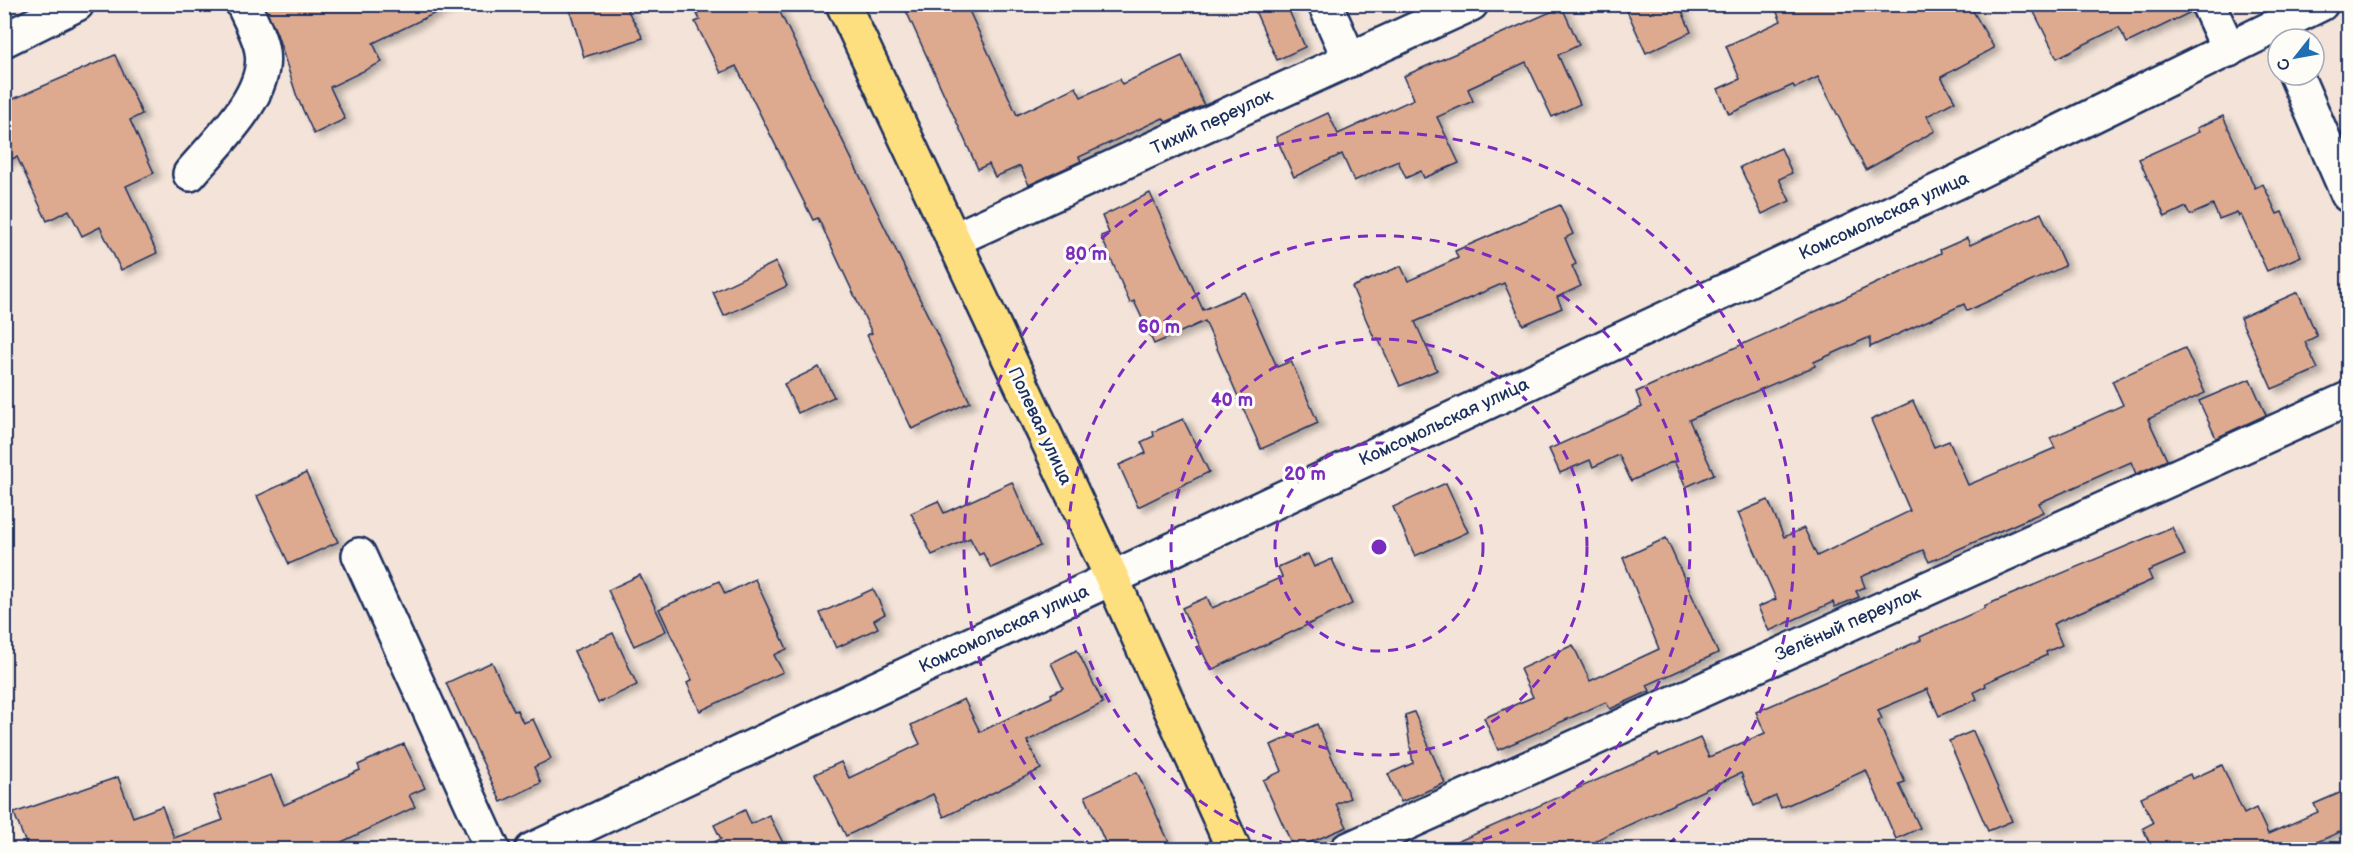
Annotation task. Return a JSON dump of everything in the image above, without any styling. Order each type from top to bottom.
[{"type":"main road","name":"Полевая улица","points":[[843,4],[1112,578],[1233,849]]},
{"type":"street","points":[[4,40],[78,4]]},
{"type":"street","points":[[190,174],[252,99],[259,84],[263,68],[262,52],[243,4]]},
{"type":"street","points":[[1325,4],[1350,60]]},
{"type":"street","name":"Тихий переулок","points":[[953,240],[1471,4]]},
{"type":"street","points":[[2208,4],[2229,50]]},
{"type":"street","name":"Комсомольская улица","points":[[532,849],[1968,177],[2229,50],[2274,24],[2320,4]]},
{"type":"street","points":[[2301,87],[2349,195]]},
{"type":"street","name":"Зелёный переулок","points":[[1347,849],[2349,399]]},
{"type":"street","points":[[359,555],[493,849]]},
{"type":"building","points":[[264,4],[454,4],[373,43],[382,62],[330,87],[345,119],[314,134],[297,97],[277,34]]},
{"type":"building","points":[[568,4],[624,4],[643,38],[584,57]]},
{"type":"building","points":[[692,4],[776,4],[970,402],[912,429],[867,335],[872,333],[818,218],[813,220],[736,66],[721,73],[695,22],[700,20]]},
{"type":"building","points":[[903,4],[966,4],[1017,115],[1076,87],[1081,97],[1120,79],[1122,84],[1182,56],[1204,105],[1166,122],[1163,118],[1079,157],[1081,161],[1029,185],[1020,166],[995,177],[989,164],[978,169]]},
{"type":"building","points":[[1252,4],[1286,4],[1305,47],[1277,60]]},
{"type":"building","points":[[1624,4],[1679,4],[1691,32],[1646,53]]},
{"type":"building","points":[[1773,4],[1969,4],[1994,48],[1941,77],[1955,101],[1927,116],[1935,131],[1866,170],[1818,77],[1795,88],[1793,85],[1729,114],[1718,89],[1740,79],[1726,46],[1781,21]]},
{"type":"building","points":[[2030,4],[2190,4],[2191,12],[2127,43],[2119,27],[2057,58]]},
{"type":"building","points":[[1562,7],[1579,45],[1558,55],[1580,104],[1552,117],[1526,62],[1468,89],[1473,101],[1437,117],[1459,163],[1424,178],[1421,171],[1406,178],[1398,161],[1354,181],[1342,154],[1294,177],[1276,137],[1328,113],[1338,134],[1414,99],[1404,76]]},
{"type":"building","points":[[115,55],[142,114],[130,120],[154,173],[126,186],[157,253],[121,270],[100,227],[82,236],[69,210],[47,221],[17,157],[4,162],[4,103]]},
{"type":"building","points":[[2223,116],[2255,188],[2263,184],[2277,214],[2282,212],[2301,256],[2267,271],[2241,215],[2239,216],[2237,212],[2219,219],[2213,205],[2190,215],[2186,207],[2165,217],[2139,159],[2199,132],[2197,128]]},
{"type":"building","points":[[1781,148],[1792,173],[1779,179],[1790,201],[1762,214],[1740,167]]},
{"type":"building","points":[[1150,193],[1203,310],[1244,292],[1277,367],[1291,361],[1318,423],[1261,449],[1205,321],[1154,344],[1134,301],[1130,303],[1101,236],[1109,233],[1102,216]]},
{"type":"building","points":[[1560,205],[1573,234],[1565,238],[1576,264],[1572,266],[1581,286],[1557,297],[1562,308],[1523,325],[1504,283],[1415,322],[1437,370],[1400,386],[1378,338],[1375,340],[1352,287],[1401,266],[1408,281],[1458,258],[1455,251]]},
{"type":"building","points":[[2041,213],[2065,266],[1967,311],[1964,304],[1870,347],[1870,337],[1814,362],[1815,366],[1689,420],[1714,474],[1686,487],[1674,461],[1631,481],[1619,455],[1593,467],[1590,460],[1560,473],[1549,449],[1642,407],[1636,392],[1821,309],[1941,253],[1940,250],[1967,238],[1970,245]]},
{"type":"building","points":[[776,262],[787,286],[724,316],[713,292]]},
{"type":"building","points":[[2298,292],[2317,336],[2305,342],[2318,369],[2272,389],[2240,318]]},
{"type":"building","points":[[2185,348],[2205,393],[2148,419],[2167,460],[2136,474],[2131,462],[2039,503],[2043,512],[1929,562],[1923,550],[1861,577],[1865,587],[1856,591],[1859,597],[1835,607],[1833,602],[1769,631],[1758,607],[1776,599],[1738,513],[1768,500],[1784,537],[1804,528],[1817,556],[1910,511],[1871,420],[1913,401],[1934,447],[1949,441],[1968,485],[2055,448],[2050,438],[2123,405],[2112,381]]},
{"type":"building","points":[[819,367],[834,397],[798,413],[784,384]]},
{"type":"building","points":[[2250,379],[2266,415],[2216,438],[2199,401]]},
{"type":"building","points":[[1183,419],[1209,472],[1138,507],[1119,465],[1146,453],[1141,442],[1154,436],[1153,432]]},
{"type":"building","points":[[306,473],[338,542],[289,564],[257,496]]},
{"type":"building","points":[[1012,482],[1040,546],[991,568],[983,553],[979,555],[970,538],[932,555],[911,513],[938,501],[944,513]]},
{"type":"building","points":[[1446,483],[1468,532],[1415,556],[1393,507]]},
{"type":"building","points":[[2172,527],[2185,555],[2148,571],[2152,580],[2053,624],[2062,645],[2046,652],[2047,655],[1985,683],[1986,686],[1974,692],[1977,699],[1939,716],[1927,689],[1878,710],[1882,719],[1878,721],[1905,782],[1899,784],[1920,828],[1896,839],[1866,770],[1781,808],[1776,796],[1754,806],[1741,773],[1596,840],[1600,849],[1441,849],[1658,753],[1659,756],[1700,738],[1709,757],[1765,733],[1756,712],[1921,640],[1920,637],[1985,608],[1984,606]]},
{"type":"building","points":[[1666,538],[1718,653],[1647,685],[1650,691],[1610,709],[1606,702],[1498,750],[1484,718],[1533,697],[1520,669],[1573,645],[1590,681],[1659,649],[1623,558]]},
{"type":"building","points":[[1308,554],[1314,567],[1332,559],[1352,604],[1211,670],[1182,608],[1207,597],[1212,608],[1282,577],[1278,567]]},
{"type":"building","points":[[640,575],[666,631],[634,646],[608,590]]},
{"type":"building","points":[[755,579],[787,649],[774,655],[783,672],[700,711],[687,683],[692,680],[659,609],[719,581],[725,594]]},
{"type":"building","points":[[873,589],[885,614],[874,620],[878,628],[836,648],[820,613]]},
{"type":"building","points":[[613,633],[637,685],[598,703],[574,651]]},
{"type":"building","points":[[1077,650],[1103,703],[1027,741],[1041,769],[944,817],[933,794],[846,836],[815,774],[841,762],[849,778],[920,744],[911,725],[964,699],[980,732],[1052,697],[1051,694],[1063,688],[1051,663]]},
{"type":"building","points":[[492,662],[514,711],[517,710],[523,723],[533,719],[551,759],[534,767],[541,783],[501,802],[446,683]]},
{"type":"building","points":[[1414,712],[1445,783],[1401,802],[1388,774],[1413,763],[1405,715]]},
{"type":"building","points":[[1317,724],[1350,798],[1336,804],[1347,827],[1294,849],[1263,780],[1282,771],[1271,745]]},
{"type":"building","points":[[1973,731],[2012,821],[1988,831],[1949,741]]},
{"type":"building","points":[[404,744],[425,788],[409,795],[415,807],[327,849],[28,849],[14,813],[118,777],[133,817],[162,806],[174,838],[223,820],[214,796],[271,775],[284,805],[360,770],[358,765]]},
{"type":"building","points":[[2222,765],[2244,814],[2256,808],[2268,834],[2318,812],[2314,804],[2349,789],[2349,828],[2301,849],[2152,849],[2143,828],[2153,823],[2141,797],[2190,774],[2192,779]]},
{"type":"building","points":[[1137,772],[1172,849],[1108,849],[1085,796]]},
{"type":"building","points":[[745,810],[751,824],[769,815],[786,849],[699,849],[721,839],[714,825]]}]
